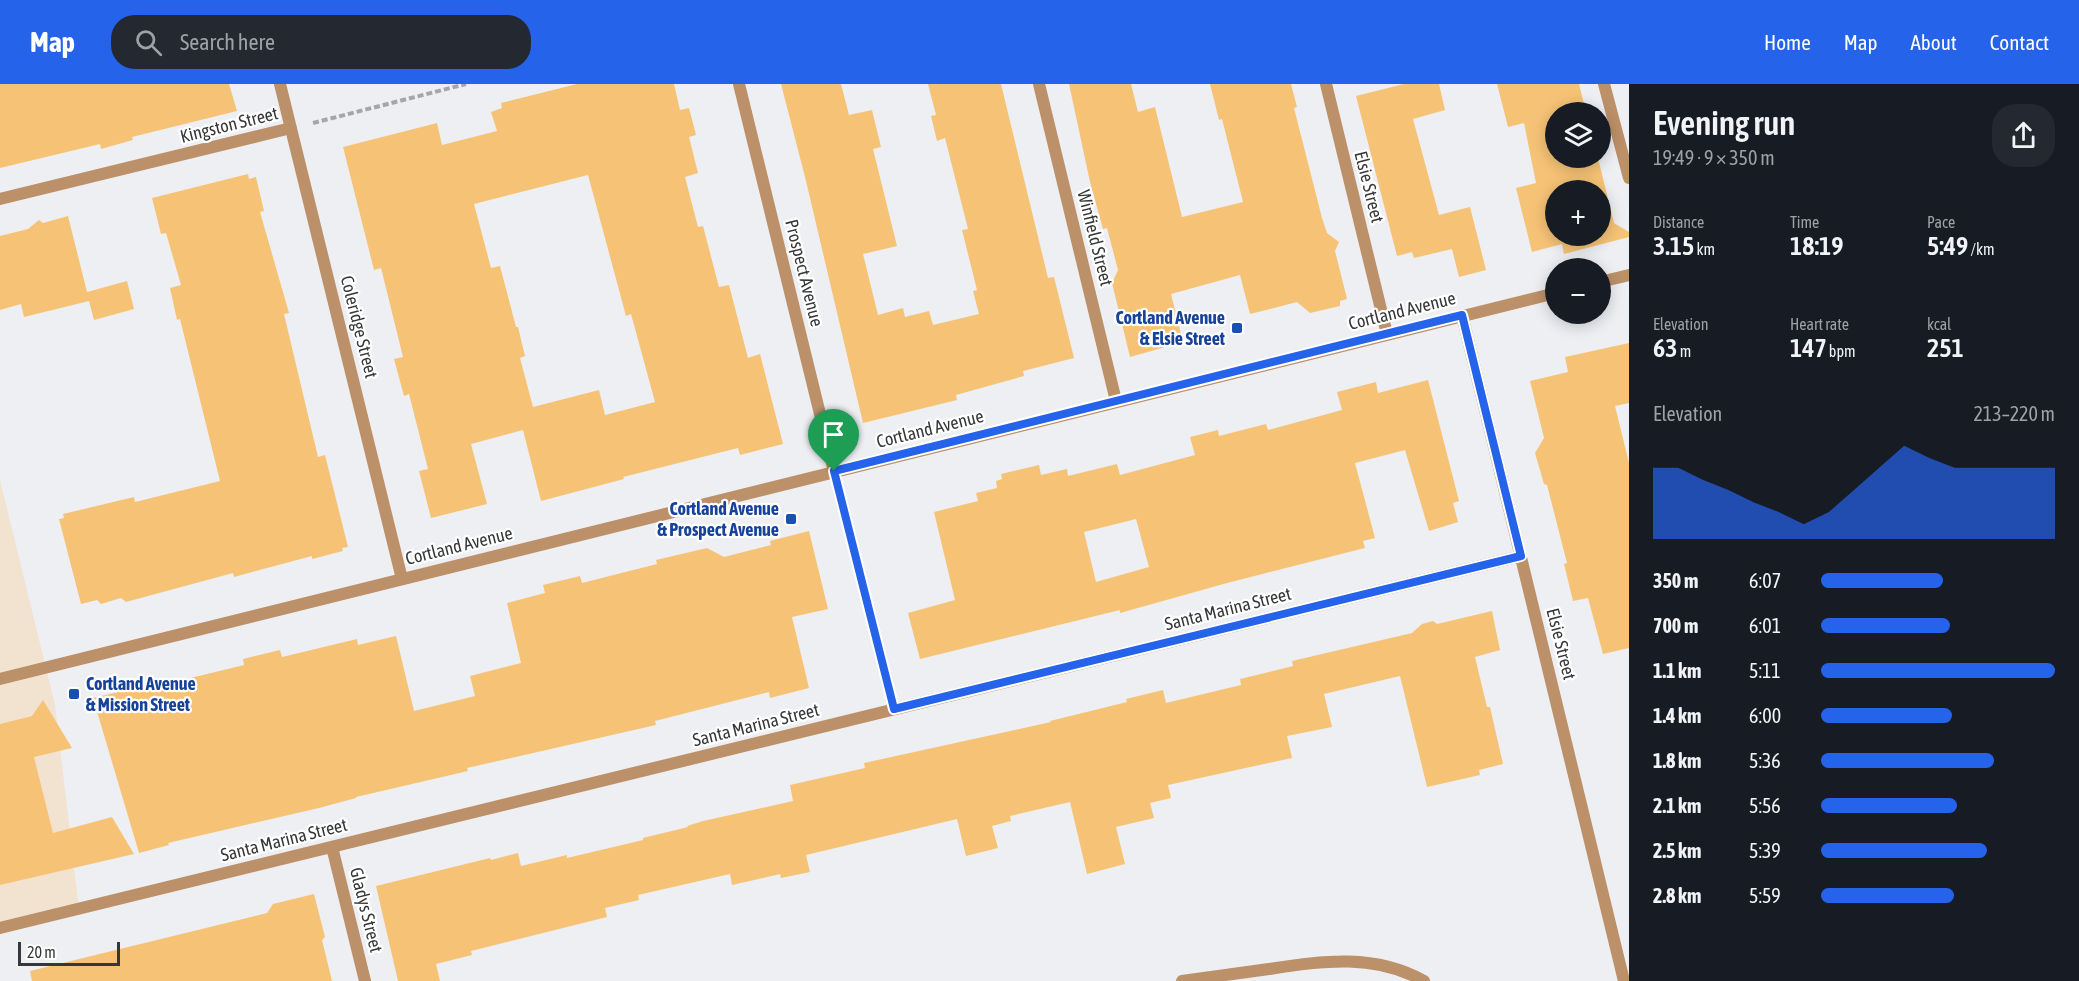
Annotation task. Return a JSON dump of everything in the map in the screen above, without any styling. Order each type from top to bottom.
[{"type":"street","name":"Coleridge Street","points":[[280,84],[402,579]]},
{"type":"street","name":"Prospect Avenue","points":[[740,84],[834,471]]},
{"type":"street","name":"Winfield Street","points":[[1039,84],[1116,401]]},
{"type":"street","name":"Elsie Street","points":[[1326,84],[1387,334]]},
{"type":"street","points":[[1604,84],[1629,178]]},
{"type":"street","name":"Kingston Street","points":[[0,199],[291,128]]},
{"type":"street","points":[[1611,279],[1629,275]]},
{"type":"street","name":"Cortland Avenue","points":[[0,679],[1545,296]]},
{"type":"street","name":"Elsie Street","points":[[1462,315],[1624,981]]},
{"type":"street","name":"Santa Marina Street","points":[[0,928],[1521,556]]},
{"type":"street","name":"Gladys Street","points":[[332,847],[365,981]]},
{"type":"street","points":[[1182,981],[1346,960],[1378,964],[1424,981]]},
{"type":"path","name":"Kingston Street","points":[[291,128],[466,84]]},
{"type":"path","points":[[834,471],[894,709]]},
{"type":"shaded area","points":[[0,480],[55,705],[79,909],[0,928]]},
{"type":"building","points":[[0,84],[229,84],[237,111],[132,137],[133,140],[101,149],[100,144],[0,168]]},
{"type":"building","points":[[577,84],[674,84],[680,110],[689,108],[696,135],[689,137],[698,173],[685,177],[698,227],[703,226],[719,287],[729,285],[748,358],[760,354],[783,444],[740,455],[738,448],[623,477],[624,479],[541,501],[523,430],[471,444],[487,504],[431,518],[419,471],[428,469],[409,394],[404,396],[394,359],[403,357],[381,268],[374,270],[343,147],[437,123],[442,145],[497,131],[491,112],[502,108],[501,103]],"holes":[[[588,175],[626,316],[631,314],[655,402],[605,415],[599,390],[533,407],[520,358],[525,356],[518,327],[516,327],[500,266],[491,268],[474,204]]]},
{"type":"building","points":[[781,84],[841,84],[849,115],[872,110],[881,147],[873,149],[897,246],[863,254],[878,315],[903,308],[905,317],[929,311],[933,325],[979,314],[973,291],[977,290],[962,230],[968,229],[945,138],[937,141],[931,116],[936,115],[928,84],[1001,84],[1048,278],[1054,277],[1074,358],[1023,371],[1024,376],[956,395],[957,400],[863,423]]},
{"type":"building","points":[[1069,84],[1131,84],[1138,112],[1155,107],[1182,217],[1243,202],[1222,119],[1219,120],[1210,84],[1291,84],[1297,107],[1294,108],[1322,218],[1327,233],[1339,242],[1335,251],[1347,299],[1340,301],[1340,306],[1310,313],[1297,302],[1250,314],[1240,275],[1171,294],[1183,342],[1130,357],[1112,283],[1118,270],[1107,228],[1103,229],[1090,182]]},
{"type":"building","points":[[1404,84],[1439,84],[1445,110],[1413,119],[1439,215],[1470,207],[1486,270],[1459,277],[1452,249],[1414,258],[1412,252],[1397,256],[1356,96]]},
{"type":"building","points":[[1497,84],[1579,84],[1584,102],[1545,102],[1545,168],[1600,168],[1603,180],[1545,180],[1545,246],[1554,246],[1532,252],[1516,188],[1536,183],[1524,123],[1508,127]]},
{"type":"building","points":[[248,174],[249,179],[256,177],[264,211],[260,212],[289,313],[284,314],[318,457],[325,455],[348,547],[342,548],[343,551],[312,559],[312,556],[234,577],[233,573],[126,602],[121,598],[101,604],[97,600],[81,604],[59,519],[64,518],[63,514],[134,497],[135,502],[220,481],[180,319],[177,320],[170,288],[181,285],[166,233],[161,234],[152,198]]},
{"type":"building","points":[[1611,211],[1614,223],[1629,232],[1629,237],[1611,242]]},
{"type":"building","points":[[68,216],[87,292],[127,281],[134,309],[94,320],[89,301],[24,317],[21,304],[0,310],[0,236],[28,229],[39,220],[43,223]]},
{"type":"building","points":[[1562,246],[1595,246],[1564,254]]},
{"type":"building","points":[[1629,343],[1629,403],[1615,406],[1629,463],[1629,648],[1603,654],[1588,598],[1573,601],[1564,564],[1567,563],[1547,485],[1544,484],[1535,453],[1544,438],[1530,381],[1568,372],[1565,357]]},
{"type":"building","points":[[1428,380],[1459,501],[1453,503],[1458,522],[1429,531],[1405,450],[1355,463],[1375,538],[1363,541],[1365,548],[1120,613],[1120,610],[920,659],[908,613],[955,600],[934,512],[978,501],[976,493],[997,488],[996,481],[1002,479],[1001,474],[1039,465],[1041,475],[1067,469],[1068,476],[1117,464],[1120,475],[1195,455],[1190,437],[1218,430],[1219,436],[1266,424],[1268,430],[1342,410],[1337,392],[1376,382],[1378,393]],"holes":[[[1136,519],[1149,567],[1096,582],[1084,532]]]},
{"type":"building","points":[[809,531],[828,609],[792,617],[809,688],[770,698],[769,692],[655,721],[656,725],[467,768],[468,771],[168,843],[169,845],[139,853],[93,698],[130,689],[133,692],[244,665],[243,659],[280,650],[282,657],[357,639],[358,645],[396,636],[414,711],[475,696],[470,676],[521,663],[507,603],[545,593],[543,585],[580,576],[582,583],[657,564],[656,560],[707,548],[724,557],[771,545],[770,541]]},
{"type":"building","points":[[1492,611],[1500,650],[1475,657],[1487,707],[1490,707],[1503,764],[1479,770],[1480,775],[1427,787],[1400,676],[1324,694],[1332,727],[1287,736],[1292,758],[1168,785],[1171,798],[1150,803],[1154,818],[1116,827],[1125,864],[1087,874],[1070,802],[1010,816],[1011,821],[992,826],[998,848],[966,856],[957,819],[806,855],[810,872],[781,878],[780,874],[732,885],[730,874],[638,895],[639,900],[605,908],[607,917],[471,951],[472,955],[436,964],[440,981],[398,981],[376,886],[518,853],[521,866],[643,840],[643,838],[703,821],[793,801],[790,785],[865,768],[864,763],[1051,722],[1163,690],[1166,703],[1241,685],[1240,679],[1293,666],[1292,661],[1412,633],[1422,624],[1433,621],[1437,624]]},
{"type":"building","points":[[43,700],[72,748],[34,757],[53,833],[112,817],[134,854],[0,885],[0,724],[32,716]]},
{"type":"building","points":[[314,894],[325,937],[322,940],[332,981],[32,981],[30,971],[267,913],[273,904]]},
{"type":"place","name":"Cortland Avenue & Elsie Street","points":[[1237,328]]},
{"type":"place","name":"Cortland Avenue & Prospect Avenue","points":[[791,519]]},
{"type":"place","name":"Cortland Avenue & Mission Street","points":[[74,694]]},
{"type":"route","points":[[1462,315],[1521,556],[894,709],[834,471],[1462,315]]}]
